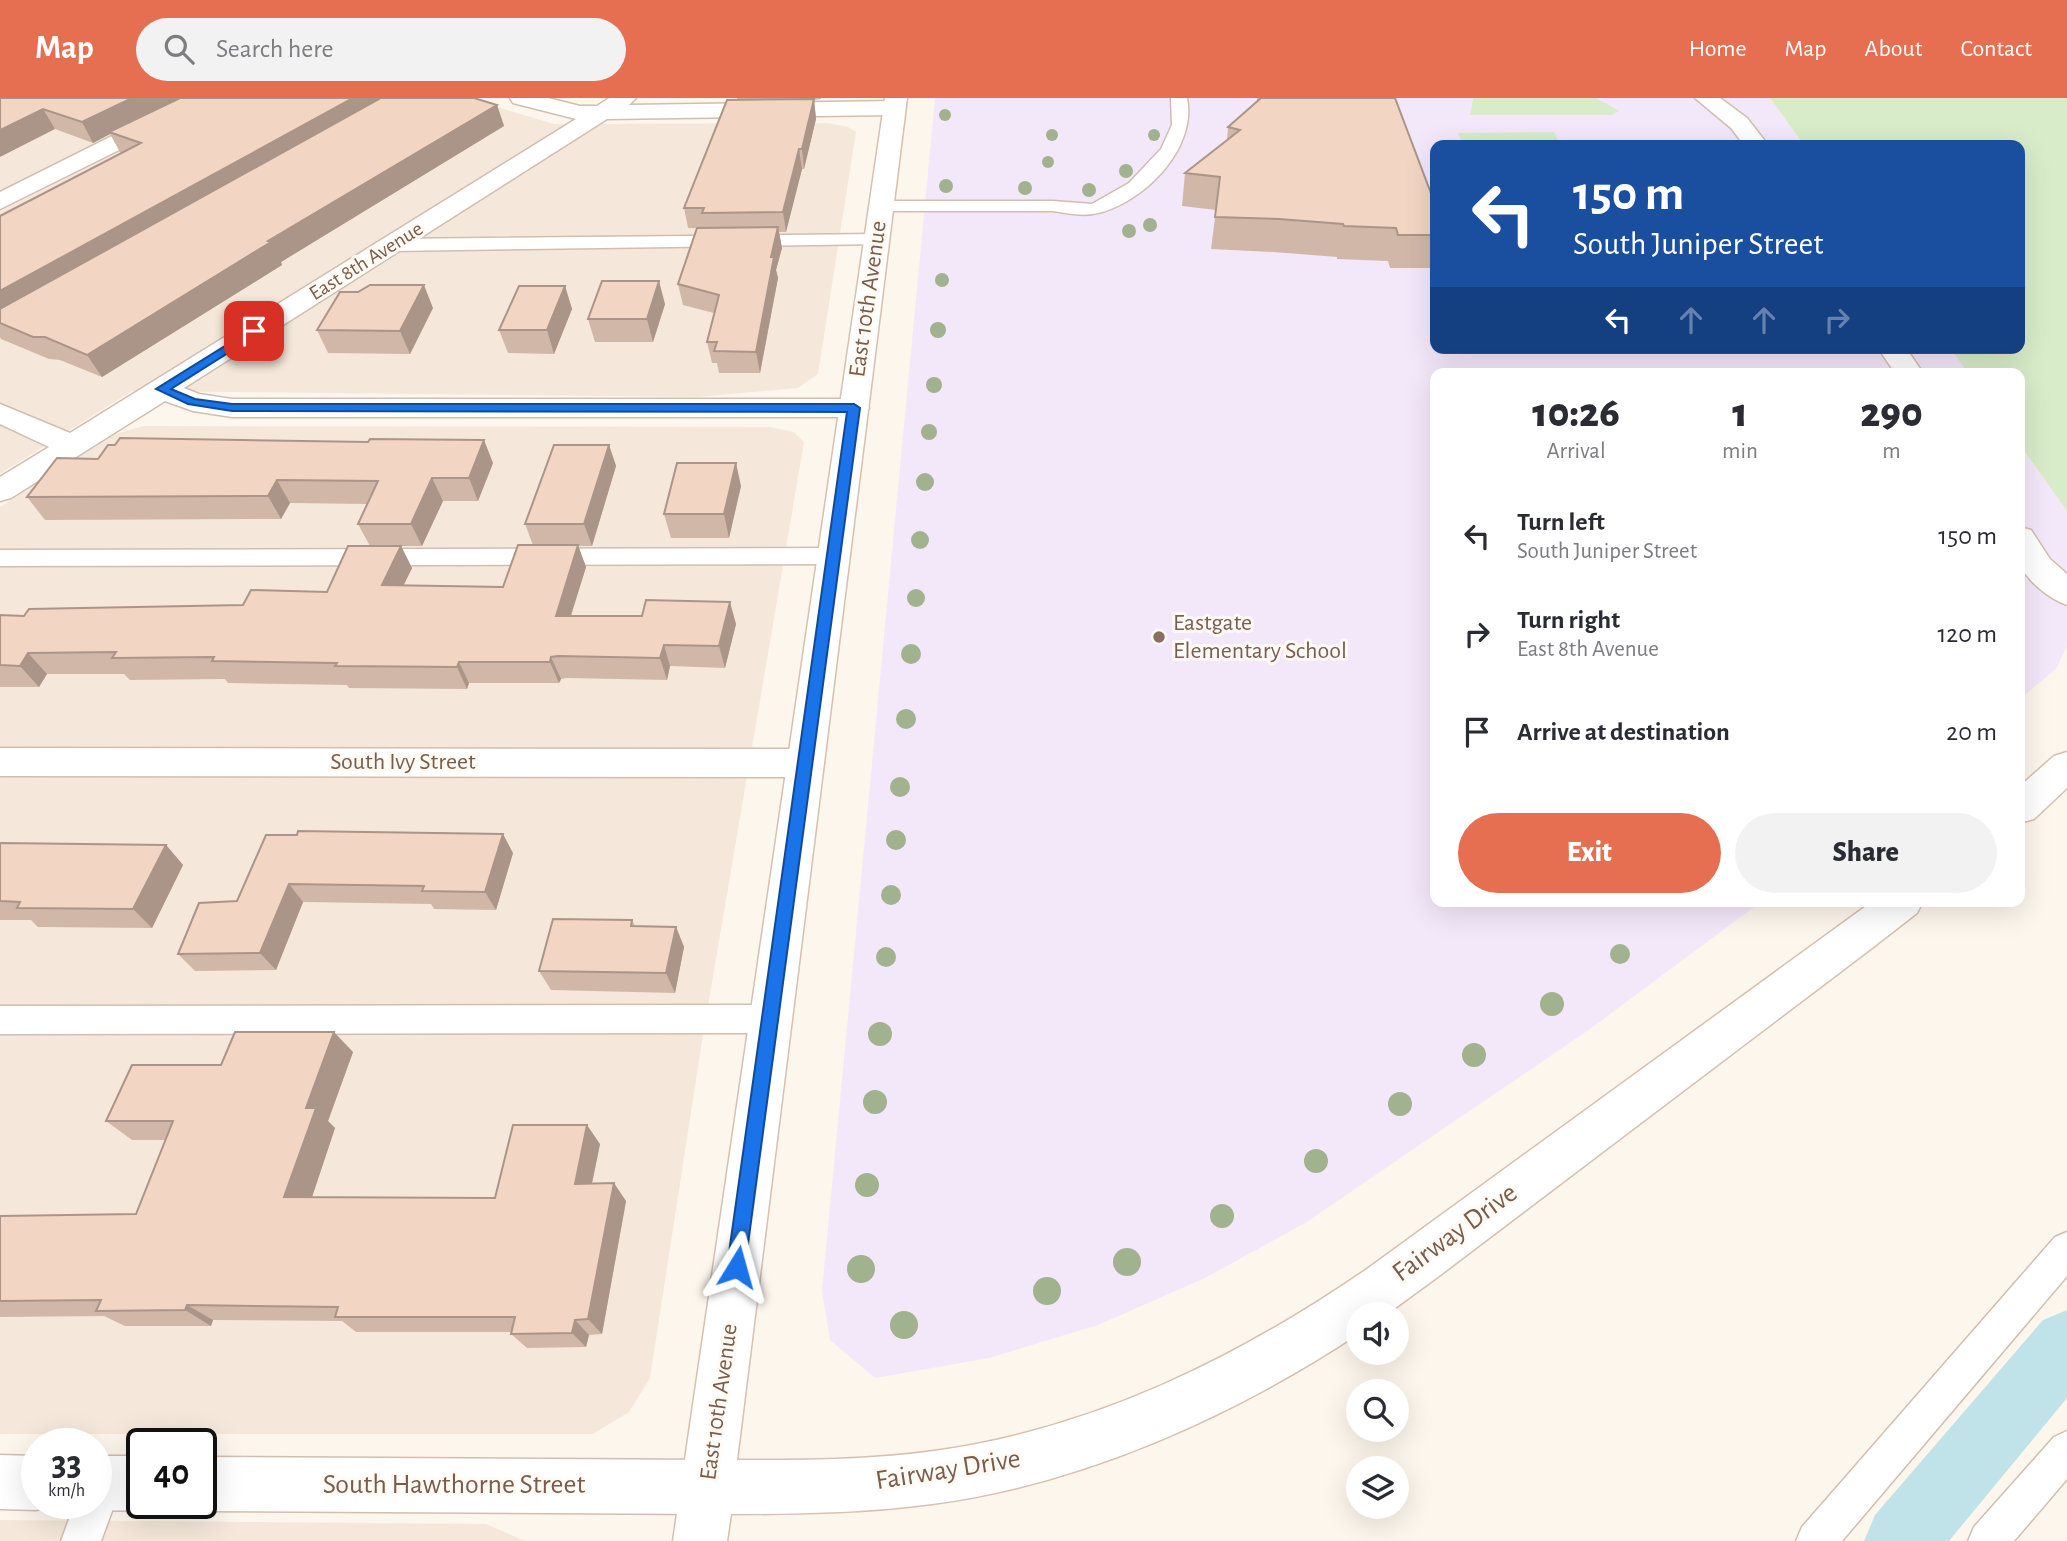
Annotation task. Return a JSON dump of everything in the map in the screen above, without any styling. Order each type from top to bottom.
[{"type":"street","points":[[0,202],[206,98]]},
{"type":"street","points":[[521,98],[563,110],[601,113],[895,103]]},
{"type":"street","name":"East 8th Avenue","points":[[0,491],[625,98]]},
{"type":"street","points":[[1706,98],[1739,123],[1752,140]]},
{"type":"street","name":"East 10th Avenue","points":[[700,1541],[895,103]]},
{"type":"street","points":[[162,389],[192,402],[232,408],[854,408]]},
{"type":"street","points":[[0,413],[71,445]]},
{"type":"street","points":[[2025,546],[2038,567],[2067,593]]},
{"type":"street","name":"South Ivy Street","points":[[0,761],[806,763]]},
{"type":"street","points":[[2025,804],[2067,766]]},
{"type":"street","name":"Fairway Drive","points":[[707,1487],[809,1487],[925,1479],[1006,1464],[1083,1441],[1158,1413],[1228,1382],[1356,1304],[1756,1015],[1895,907]]},
{"type":"street","points":[[0,1482],[21,1483]]},
{"type":"street","name":"South Hawthorne Street","points":[[217,1484],[707,1487]]},
{"type":"lane","points":[[392,245],[879,223],[1054,206],[1082,211],[1094,209],[1116,200],[1166,155],[1181,124],[1179,98]]},
{"type":"lane","points":[[0,558],[834,556]]},
{"type":"lane","points":[[0,1020],[771,1018]]},
{"type":"lane","points":[[1816,1541],[2067,1249]]},
{"type":"lane","points":[[1988,1541],[2067,1450]]},
{"type":"lane","points":[[81,1541],[92,1519]]},
{"type":"shaded area","points":[[0,98],[467,98],[554,124],[828,123],[848,127],[856,132],[818,374],[798,388],[698,397],[132,391],[0,474]]},
{"type":"shaded area","name":"Eastgate Elementary School","points":[[935,98],[1770,98],[1800,140],[1430,140],[1430,354],[1954,354],[1964,368],[1430,368],[1430,907],[1754,907],[1590,1029],[1305,1223],[1205,1278],[1098,1325],[989,1358],[875,1378],[830,1340],[822,1291]]},
{"type":"shaded area","points":[[144,426],[770,427],[794,432],[804,442],[702,1041],[650,1378],[629,1412],[593,1434],[217,1434],[217,1428],[126,1428],[126,1434],[112,1434],[112,1428],[21,1428],[21,1434],[0,1434],[0,507],[115,434]]},
{"type":"shaded area","points":[[2025,452],[2067,511],[2067,646],[2056,669],[2025,695]]},
{"type":"shaded area","points":[[0,1520],[486,1524],[525,1541],[0,1541]]},
{"type":"green space","points":[[1473,98],[1596,98],[1619,111],[1612,115],[1470,115]]},
{"type":"green space","points":[[1770,98],[2067,98],[2067,511],[2025,452],[2025,368],[1964,368],[1954,354],[2025,354],[2025,140],[1800,140]]},
{"type":"green space","points":[[1554,132],[1558,140],[1461,140],[1458,133]]},
{"type":"building","points":[[0,98],[132,98],[82,122],[43,109],[0,130]]},
{"type":"building","points":[[180,98],[353,98],[0,291],[0,216],[141,143],[109,132]]},
{"type":"building","points":[[381,98],[474,98],[497,105],[268,241],[271,242],[87,355],[45,337],[33,337],[0,323],[0,309]]},
{"type":"building","points":[[1261,98],[1395,98],[1430,191],[1430,235],[1398,235],[1396,228],[1215,217],[1220,177],[1185,173],[1240,130],[1228,127]]},
{"type":"building","points":[[814,99],[783,212],[702,213],[704,208],[684,208],[727,100]]},
{"type":"building","points":[[778,227],[756,352],[714,351],[717,342],[707,342],[719,295],[678,284],[697,228]]},
{"type":"building","points":[[602,281],[659,281],[647,319],[588,319]]},
{"type":"building","points":[[370,285],[424,285],[400,331],[317,330],[340,292],[358,292]]},
{"type":"building","points":[[519,286],[565,286],[547,330],[499,330]]},
{"type":"building","points":[[120,438],[368,442],[370,439],[484,440],[469,478],[432,478],[411,524],[358,524],[378,481],[277,480],[268,496],[27,497],[57,458],[98,459],[108,445],[115,445]]},
{"type":"building","points":[[554,445],[609,445],[584,524],[525,524]]},
{"type":"building","points":[[677,463],[736,463],[724,514],[664,514]]},
{"type":"building","points":[[518,545],[578,545],[556,616],[642,616],[646,600],[730,602],[719,646],[664,645],[660,658],[558,656],[551,657],[550,662],[459,662],[457,667],[212,661],[214,657],[112,658],[116,652],[28,653],[20,666],[0,665],[0,615],[24,616],[29,609],[243,605],[251,590],[327,592],[348,546],[401,546],[382,585],[503,587]]},
{"type":"building","points":[[298,831],[503,834],[485,892],[422,891],[424,886],[289,884],[260,953],[178,954],[199,903],[237,901],[266,835],[297,835]]},
{"type":"building","points":[[0,843],[166,845],[133,909],[17,908],[20,902],[0,901]]},
{"type":"building","points":[[553,919],[632,920],[631,926],[676,927],[666,973],[539,971]]},
{"type":"building","points":[[235,1032],[334,1032],[306,1108],[316,1108],[284,1197],[495,1198],[513,1125],[587,1125],[575,1184],[614,1183],[588,1319],[575,1320],[572,1333],[511,1334],[515,1317],[335,1317],[338,1307],[187,1305],[185,1310],[96,1311],[101,1300],[0,1301],[0,1216],[136,1214],[173,1121],[106,1121],[132,1065],[221,1065]]},
{"type":"waterway","points":[[1901,1541],[2067,1344]]},
{"type":"place","name":"Eastgate Elementary School","points":[[1159,637]]},
{"type":"route","points":[[254,331],[162,389],[192,402],[232,408],[854,408],[737,1267]]}]
